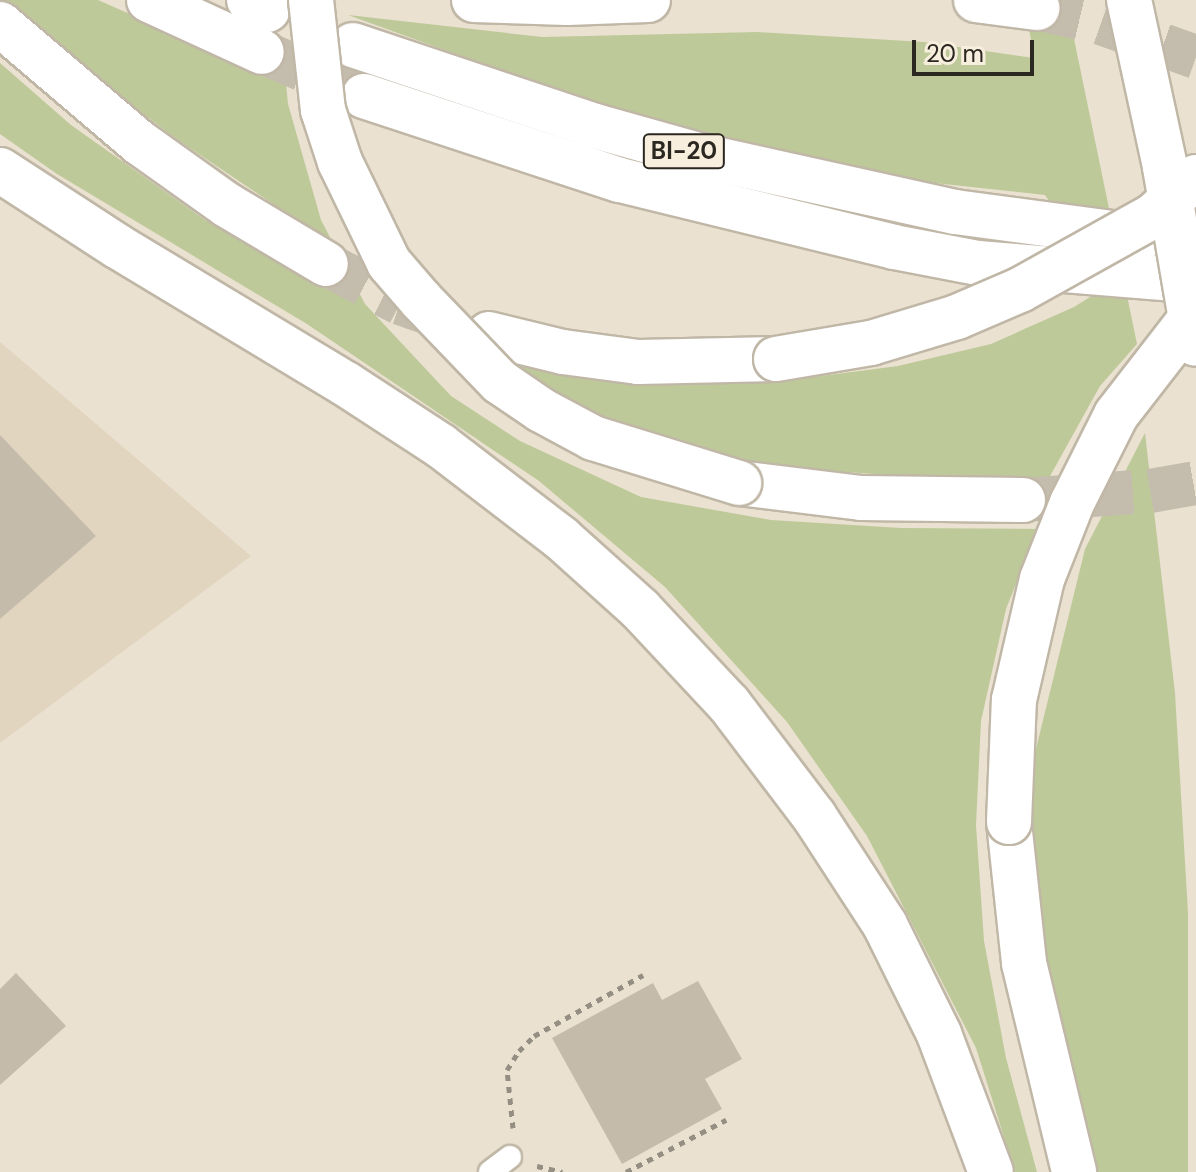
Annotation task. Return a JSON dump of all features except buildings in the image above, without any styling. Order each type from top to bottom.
[{"type":"highway","points":[[149,0],[262,52]]},
{"type":"highway","points":[[311,0],[323,110],[340,162],[389,263],[500,382],[541,410],[593,438],[739,483],[861,498],[1023,500]]},
{"type":"highway","points":[[474,0],[567,3],[648,0]]},
{"type":"highway","points":[[976,0],[1037,8]]},
{"type":"highway","points":[[1129,0],[1165,167],[1196,348]]},
{"type":"highway","points":[[0,24],[140,143],[227,205],[326,264]]},
{"type":"highway","name":"BI-20","points":[[353,45],[595,126],[757,170],[955,212],[1196,244]]},
{"type":"highway","name":"BI-20","points":[[364,96],[620,180],[894,247],[978,263],[1196,281]]},
{"type":"highway","points":[[0,170],[429,438],[561,538],[640,609],[738,717],[814,816],[885,925],[939,1034],[991,1172]]},
{"type":"highway","points":[[489,334],[563,352],[638,362],[776,359],[871,343],[957,317],[1020,290],[1153,216],[1196,177]]},
{"type":"highway","points":[[1074,1172],[1024,963],[1009,822],[1014,700],[1042,579],[1072,503],[1116,415],[1196,312]]},
{"type":"lane","points":[[490,1172],[510,1157]]},
{"type":"path","points":[[510,1157],[517,1150],[507,1070],[519,1051],[534,1036],[643,975]]},
{"type":"path","points":[[626,1172],[726,1120]]},
{"type":"shaded area","points":[[0,342],[251,556],[0,743]]},
{"type":"green space","points":[[1,0],[98,0],[286,83],[288,104],[321,220],[365,304],[451,396],[520,441],[641,497],[771,520],[901,528],[1038,529],[1006,609],[981,721],[976,825],[984,941],[1006,1058],[1037,1172],[1015,1172],[976,1048],[867,836],[787,722],[665,587],[539,481],[307,324],[57,174],[0,134],[0,63],[71,125],[205,220],[330,279],[306,226],[178,140],[34,32]]},
{"type":"green space","points":[[1024,0],[1066,0],[1137,344],[1100,386],[1049,478],[982,482],[778,467],[674,448],[583,413],[487,347],[618,382],[798,379],[898,366],[991,344],[1074,307],[1106,287],[1045,195],[879,177],[591,103],[348,15],[542,37],[757,32],[924,42],[1034,58]]},
{"type":"green space","points":[[1145,433],[1175,693],[1188,913],[1188,1172],[1092,1172],[1045,979],[1030,840],[1033,761],[1085,549]]},
{"type":"tunnel","points":[[1037,8],[1101,23],[1196,57]]},
{"type":"tunnel","points":[[262,52],[364,96]]},
{"type":"tunnel","points":[[326,264],[400,303],[443,318]]},
{"type":"tunnel","points":[[1023,500],[1150,491],[1196,483]]}]
